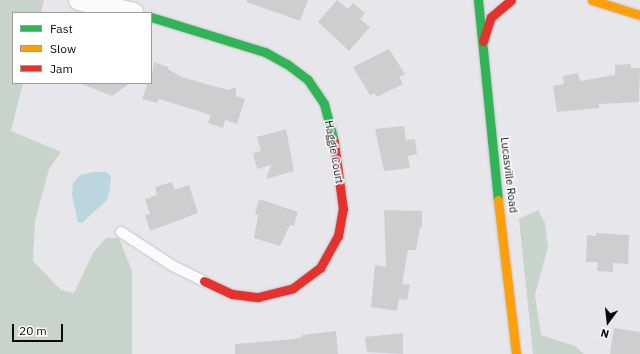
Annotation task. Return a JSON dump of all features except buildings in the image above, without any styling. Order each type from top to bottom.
[{"type":"street","points":[[79,0],[100,3],[130,12]]},
{"type":"street","name":"Lucasville Road","points":[[478,0],[481,48],[516,354]]},
{"type":"street","points":[[481,48],[491,17],[511,0]]},
{"type":"street","points":[[592,0],[640,15]]},
{"type":"street","name":"Haggle Court","points":[[152,17],[265,52],[287,64],[308,80],[324,104],[332,129],[343,209],[338,236],[320,268],[293,288],[278,294],[258,297],[232,294],[204,281]]},
{"type":"lane","points":[[121,232],[173,266],[204,281]]},
{"type":"shaded area","points":[[0,0],[44,0],[41,12],[12,12],[12,84],[23,84],[11,131],[61,152],[49,169],[35,221],[33,261],[61,290],[74,293],[93,253],[106,238],[119,238],[132,271],[132,354],[0,354]]},
{"type":"shaded area","points":[[538,210],[545,223],[548,247],[535,295],[541,335],[575,346],[584,354],[533,354],[519,219]]},
{"type":"water","points":[[93,172],[106,172],[111,176],[107,200],[82,223],[78,222],[72,195],[73,183],[80,175]]},
{"type":"traffic: fast","points":[[478,0],[498,200]]},
{"type":"traffic: fast","points":[[152,17],[265,52],[287,64],[308,80],[324,104],[334,142]]},
{"type":"traffic: slow","points":[[592,0],[640,15]]},
{"type":"traffic: slow","points":[[498,200],[516,354]]},
{"type":"traffic: jam","points":[[483,41],[491,17],[511,0]]},
{"type":"traffic: jam","points":[[204,281],[232,294],[258,297],[293,288],[320,268],[338,236],[343,209],[334,142]]}]
